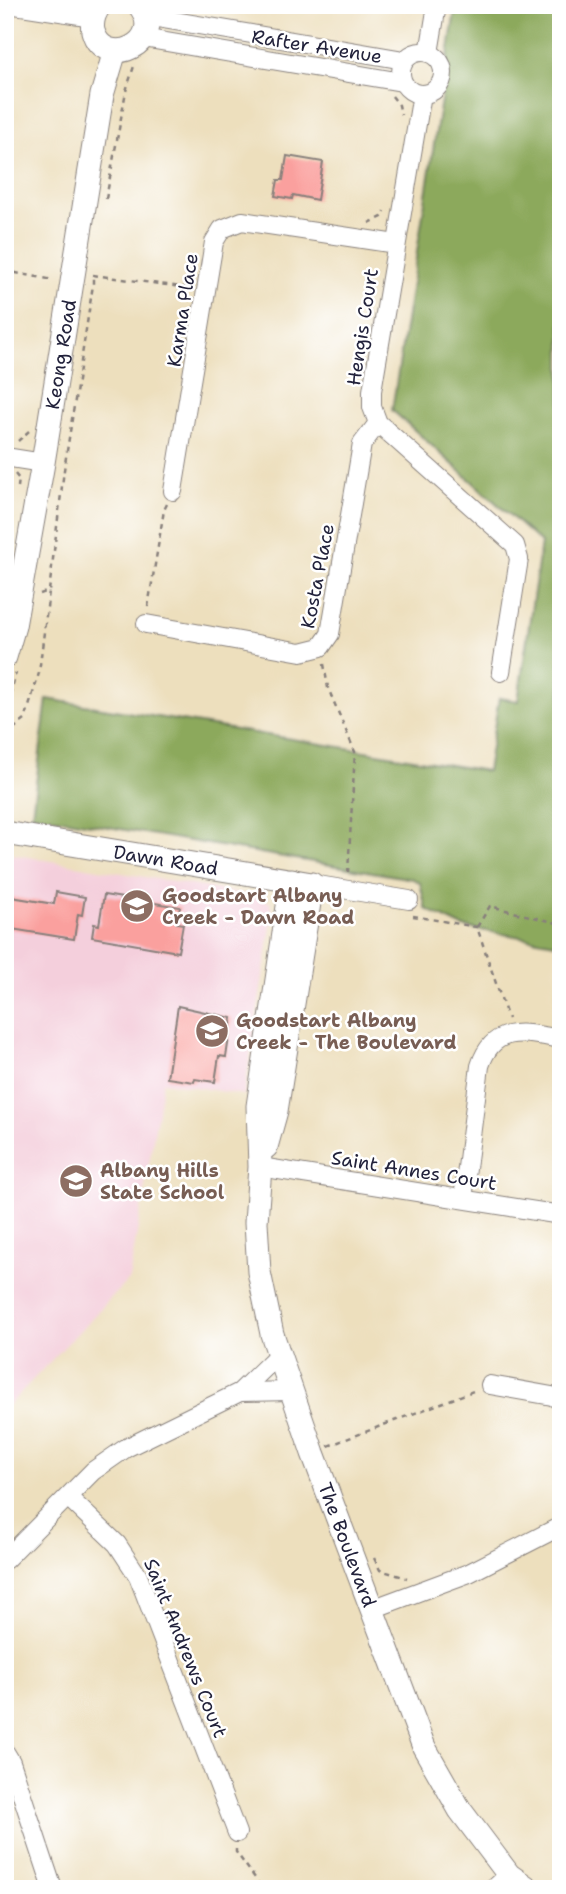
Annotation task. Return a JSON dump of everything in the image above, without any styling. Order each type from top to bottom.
[{"type":"street","points":[[15,5],[97,11],[92,26],[99,42],[115,51],[131,48],[142,19]]},
{"type":"street","points":[[422,94],[434,90],[442,80],[442,67],[429,53],[437,5]]},
{"type":"street","name":"Rafter Avenue","points":[[142,19],[404,60]]},
{"type":"street","name":"Rafter Avenue","points":[[142,19],[422,94]]},
{"type":"street","name":"Keong Road","points":[[11,664],[14,626],[102,95],[115,51]]},
{"type":"street","name":"Rafter Avenue","points":[[397,89],[404,60],[415,52],[429,53]]},
{"type":"street","name":"Hengis Court","points":[[378,424],[372,407],[372,391],[422,94]]},
{"type":"street","name":"Karma Place","points":[[173,491],[214,242],[222,229],[242,221],[397,244]]},
{"type":"street","points":[[378,424],[515,545],[519,559],[501,672]]},
{"type":"street","name":"Kosta Place","points":[[146,624],[300,652],[321,647],[330,634],[362,444],[378,424]]},
{"type":"street","points":[[5,457],[43,463]]},
{"type":"street","name":"Dawn Road","points":[[5,833],[346,890],[408,907]]},
{"type":"street","name":"The Boulevard","points":[[302,882],[258,1106],[260,1167],[256,1222],[259,1272],[278,1355],[290,1391],[424,1747],[501,1882],[529,1889]]},
{"type":"street","points":[[463,1199],[480,1066],[485,1053],[497,1039],[516,1034],[561,1039]]},
{"type":"street","name":"Saint Annes Court","points":[[260,1167],[561,1215]]},
{"type":"street","points":[[5,1560],[93,1471],[126,1448],[240,1392],[278,1355]]},
{"type":"street","points":[[490,1385],[552,1396],[561,1401]]},
{"type":"street","points":[[240,1392],[290,1391]]},
{"type":"street","name":"Saint Andrews Court","points":[[68,1497],[117,1544],[138,1576],[237,1833]]},
{"type":"street","points":[[372,1609],[468,1573],[561,1526]]},
{"type":"street","points":[[5,1752],[11,1762],[47,1887]]},
{"type":"path","points":[[105,202],[127,91],[138,61]]},
{"type":"path","points":[[397,89],[402,117]]},
{"type":"path","points":[[359,238],[358,224],[371,223],[382,217],[385,209]]},
{"type":"path","points":[[5,271],[54,280]]},
{"type":"path","points":[[5,735],[25,720],[39,673],[64,470],[93,275],[206,291]]},
{"type":"path","points":[[18,441],[29,432]]},
{"type":"path","points":[[146,624],[164,510],[173,491]]},
{"type":"path","points":[[35,600],[39,594],[49,591]]},
{"type":"path","points":[[321,647],[328,688],[355,752],[346,890]]},
{"type":"path","points":[[5,714],[11,664]]},
{"type":"path","points":[[516,1034],[509,1023],[477,927],[489,906],[561,924]]},
{"type":"path","points":[[408,907],[477,927]]},
{"type":"path","points":[[313,1453],[490,1385]]},
{"type":"path","points":[[374,1558],[380,1570],[394,1576],[411,1578]]},
{"type":"path","points":[[237,1833],[236,1852],[263,1889]]},
{"type":"shaded area","name":"Albany Hills State School","points":[[5,853],[261,897],[270,903],[273,914],[244,1095],[163,1082],[129,1279],[5,1409]]},
{"type":"green space","points":[[456,5],[561,5],[561,944],[463,927],[426,909],[420,883],[413,879],[32,814],[47,699],[487,771],[499,698],[518,701],[541,543],[392,410]]},
{"type":"building","points":[[287,156],[323,162],[317,200],[293,195],[292,199],[275,196],[278,180],[283,180]]},
{"type":"building","points":[[56,892],[85,897],[82,915],[78,914],[74,939],[5,928],[5,896],[54,904]]},
{"type":"building","points":[[104,895],[180,907],[177,923],[183,924],[178,952],[92,937],[94,924],[99,925]]},
{"type":"building","points":[[178,1006],[232,1018],[226,1057],[219,1056],[215,1082],[167,1078]]},
{"type":"place","name":"Goodstart Albany Creek - Dawn Road","points":[[137,906]]},
{"type":"place","name":"Goodstart Albany Creek - The Boulevard","points":[[212,1031]]},
{"type":"place","name":"Albany Hills State School","points":[[76,1181]]}]
